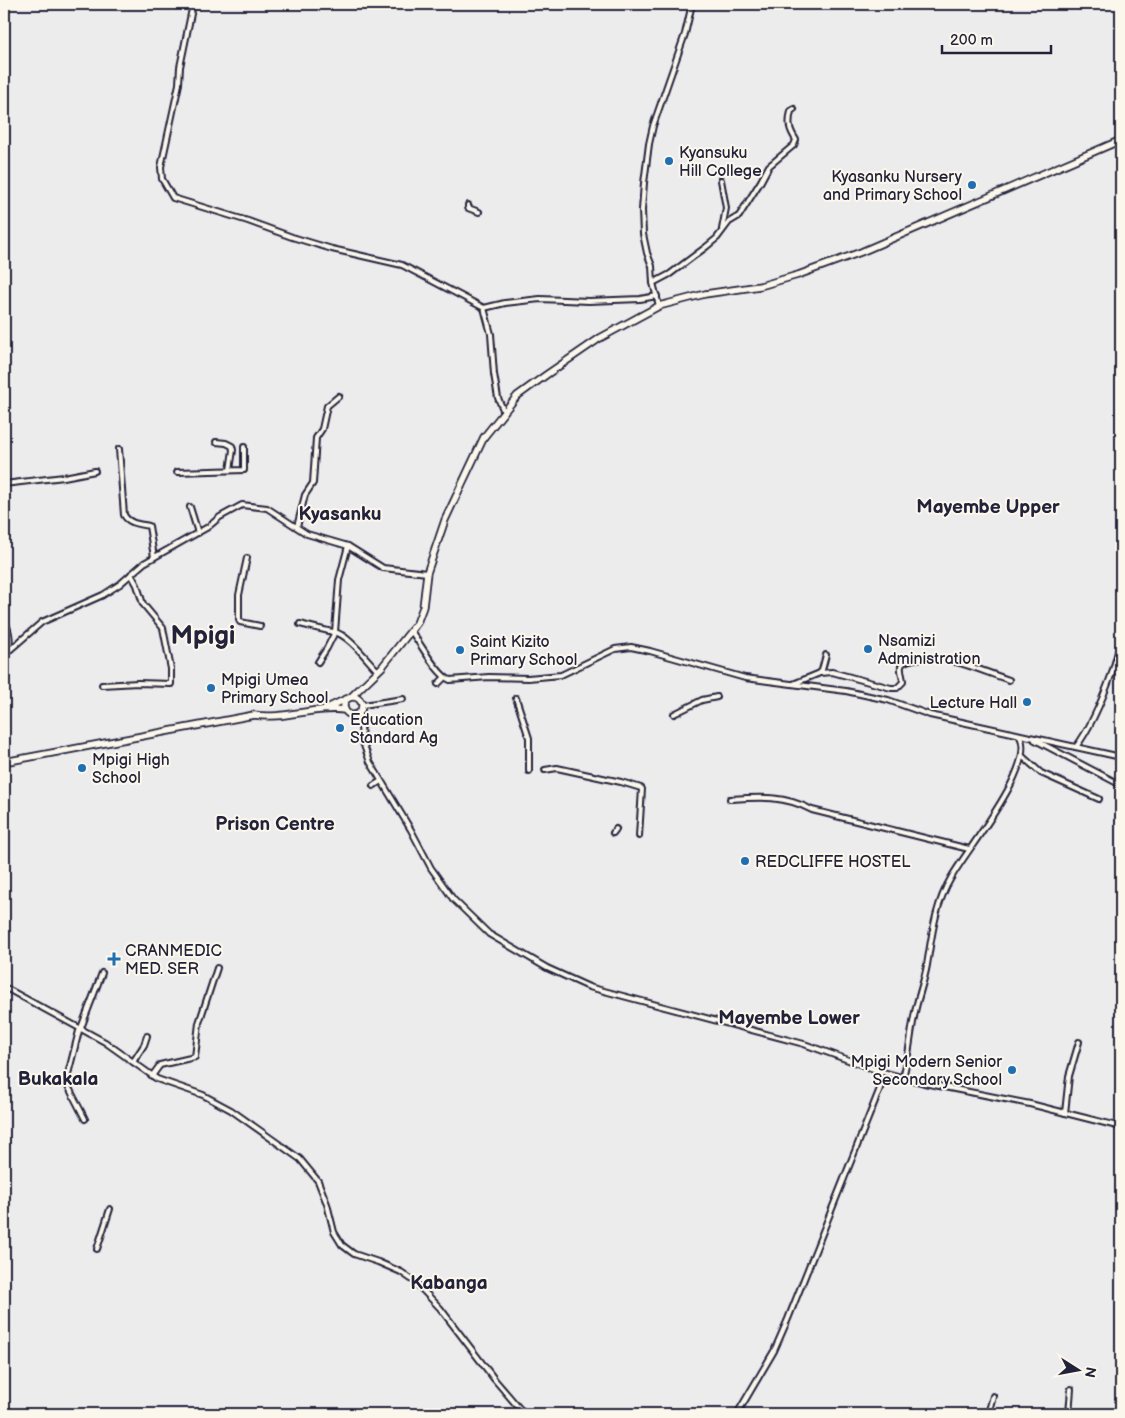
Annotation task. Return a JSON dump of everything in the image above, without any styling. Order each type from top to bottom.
[{"type":"main road","points":[[363,686],[360,713],[353,716],[348,714],[345,710],[345,702],[378,671],[417,623],[423,607],[427,573],[445,520],[484,437],[517,396],[560,365],[600,338],[659,306],[705,294],[760,286],[798,275],[861,252],[1121,140]]},
{"type":"main road","points":[[320,710],[350,698],[361,702]]},
{"type":"main road","points":[[4,762],[254,716],[267,717],[320,710],[345,710]]},
{"type":"street","points":[[193,4],[180,67],[179,84],[161,167],[162,179],[173,198],[248,221],[292,237],[402,265],[484,308],[505,303],[540,299],[589,301],[640,299],[657,296]]},
{"type":"street","points":[[659,306],[642,222],[648,152],[653,126],[685,34],[692,4]]},
{"type":"street","points":[[722,229],[739,216],[769,166],[794,145],[796,140],[789,127],[791,111],[794,109]]},
{"type":"street","points":[[653,283],[670,274],[717,238],[722,229],[726,208],[721,180]]},
{"type":"street","points":[[468,205],[468,208],[479,212]]},
{"type":"street","points":[[484,308],[492,334],[494,374],[498,398],[504,412]]},
{"type":"street","points":[[297,527],[305,495],[313,483],[316,438],[322,429],[327,406],[339,396]]},
{"type":"street","points":[[216,442],[232,446],[230,470]]},
{"type":"street","points":[[177,472],[244,470],[244,447]]},
{"type":"street","points":[[119,450],[124,515],[131,522],[149,526],[154,557]]},
{"type":"street","points":[[4,484],[64,477],[95,471]]},
{"type":"street","points":[[4,655],[42,622],[103,595],[154,557],[242,506],[267,508],[311,536],[348,546],[383,568],[427,573]]},
{"type":"street","points":[[190,507],[198,533]]},
{"type":"street","points":[[318,662],[335,632],[338,580],[348,546]]},
{"type":"street","points":[[247,558],[239,595],[239,620],[240,622],[260,626]]},
{"type":"street","points":[[102,685],[171,684],[171,669],[163,628],[143,604],[131,574]]},
{"type":"street","points":[[4,618],[9,632],[10,642],[8,650]]},
{"type":"street","points":[[300,624],[335,632],[352,642],[378,671]]},
{"type":"street","points":[[411,631],[444,678],[456,680],[561,675],[615,649],[631,647],[745,678],[846,691],[888,700],[930,715],[1121,757]]},
{"type":"street","points":[[1076,747],[1085,735],[1094,716],[1112,673],[1121,644]]},
{"type":"street","points":[[820,672],[826,655]]},
{"type":"street","points":[[793,684],[820,672],[832,672],[897,688],[903,682],[901,667],[903,663],[908,660],[932,658],[953,661],[1009,680]]},
{"type":"street","points":[[438,684],[444,678]]},
{"type":"street","points":[[674,714],[702,700],[717,697]]},
{"type":"street","points":[[516,698],[528,738],[529,771]]},
{"type":"street","points":[[361,702],[403,699]]},
{"type":"street","points":[[360,713],[362,740],[370,762],[432,868],[453,899],[464,911],[489,934],[516,951],[563,976],[589,987],[804,1044],[879,1071],[933,1085],[990,1095],[1121,1128]]},
{"type":"street","points":[[353,716],[361,723]]},
{"type":"street","points":[[903,1077],[909,1054],[917,1000],[923,986],[936,914],[950,878],[1011,787],[1024,748],[1019,734]]},
{"type":"street","points":[[1032,738],[1121,785]]},
{"type":"street","points":[[1022,756],[1027,758],[1041,772],[1099,799]]},
{"type":"street","points":[[545,770],[557,768],[641,788],[639,836]]},
{"type":"street","points":[[373,786],[381,781]]},
{"type":"street","points":[[730,799],[767,796],[782,799],[801,804],[812,810],[969,850]]},
{"type":"street","points":[[152,1076],[160,1065],[195,1057],[199,1023],[217,968]]},
{"type":"street","points":[[84,1119],[66,1082],[79,1031],[102,973]]},
{"type":"street","points":[[4,987],[81,1028],[152,1076],[204,1095],[232,1110],[300,1159],[318,1181],[327,1204],[334,1232],[342,1245],[354,1254],[402,1272],[414,1281],[440,1308],[495,1380],[526,1414]]},
{"type":"street","points":[[133,1062],[148,1036]]},
{"type":"street","points":[[1065,1113],[1070,1076],[1079,1042]]},
{"type":"street","points":[[737,1414],[774,1351],[788,1319],[880,1092],[882,1083],[879,1071]]},
{"type":"street","points":[[97,1248],[110,1209]]},
{"type":"street","points":[[1069,1414],[1072,1389]]},
{"type":"street","points":[[988,1414],[993,1396]]},
{"type":"place","name":"Kyansuku Hill College","points":[[669,161]]},
{"type":"place","name":"Kyasanku Nursery and Primary School","points":[[972,185]]},
{"type":"place","name":"Nsamizi Administration","points":[[868,649]]},
{"type":"place","name":"Saint Kizito Primary School","points":[[460,650]]},
{"type":"place","name":"Mpigi Umea Primary School","points":[[211,688]]},
{"type":"place","name":"Lecture Hall","points":[[1027,702]]},
{"type":"place","name":"Education Standard Ag","points":[[340,728]]},
{"type":"place","name":"Mpigi High School","points":[[82,768]]},
{"type":"place","name":"REDCLIFFE HOSTEL","points":[[745,861]]},
{"type":"place","name":"CRANMEDIC MED. SER","points":[[114,959]]},
{"type":"place","name":"Mpigi Modern Senior Secondary School","points":[[1012,1070]]},
{"type":"district","name":"Mayembe Upper","points":[[988,506]]},
{"type":"district","name":"Kyasanku","points":[[340,513]]},
{"type":"district","name":"Mpigi","points":[[203,635]]},
{"type":"district","name":"Prison Centre","points":[[275,823]]},
{"type":"district","name":"Mayembe Lower","points":[[789,1017]]},
{"type":"district","name":"Bukakala","points":[[58,1078]]},
{"type":"district","name":"Kabanga","points":[[449,1282]]}]
